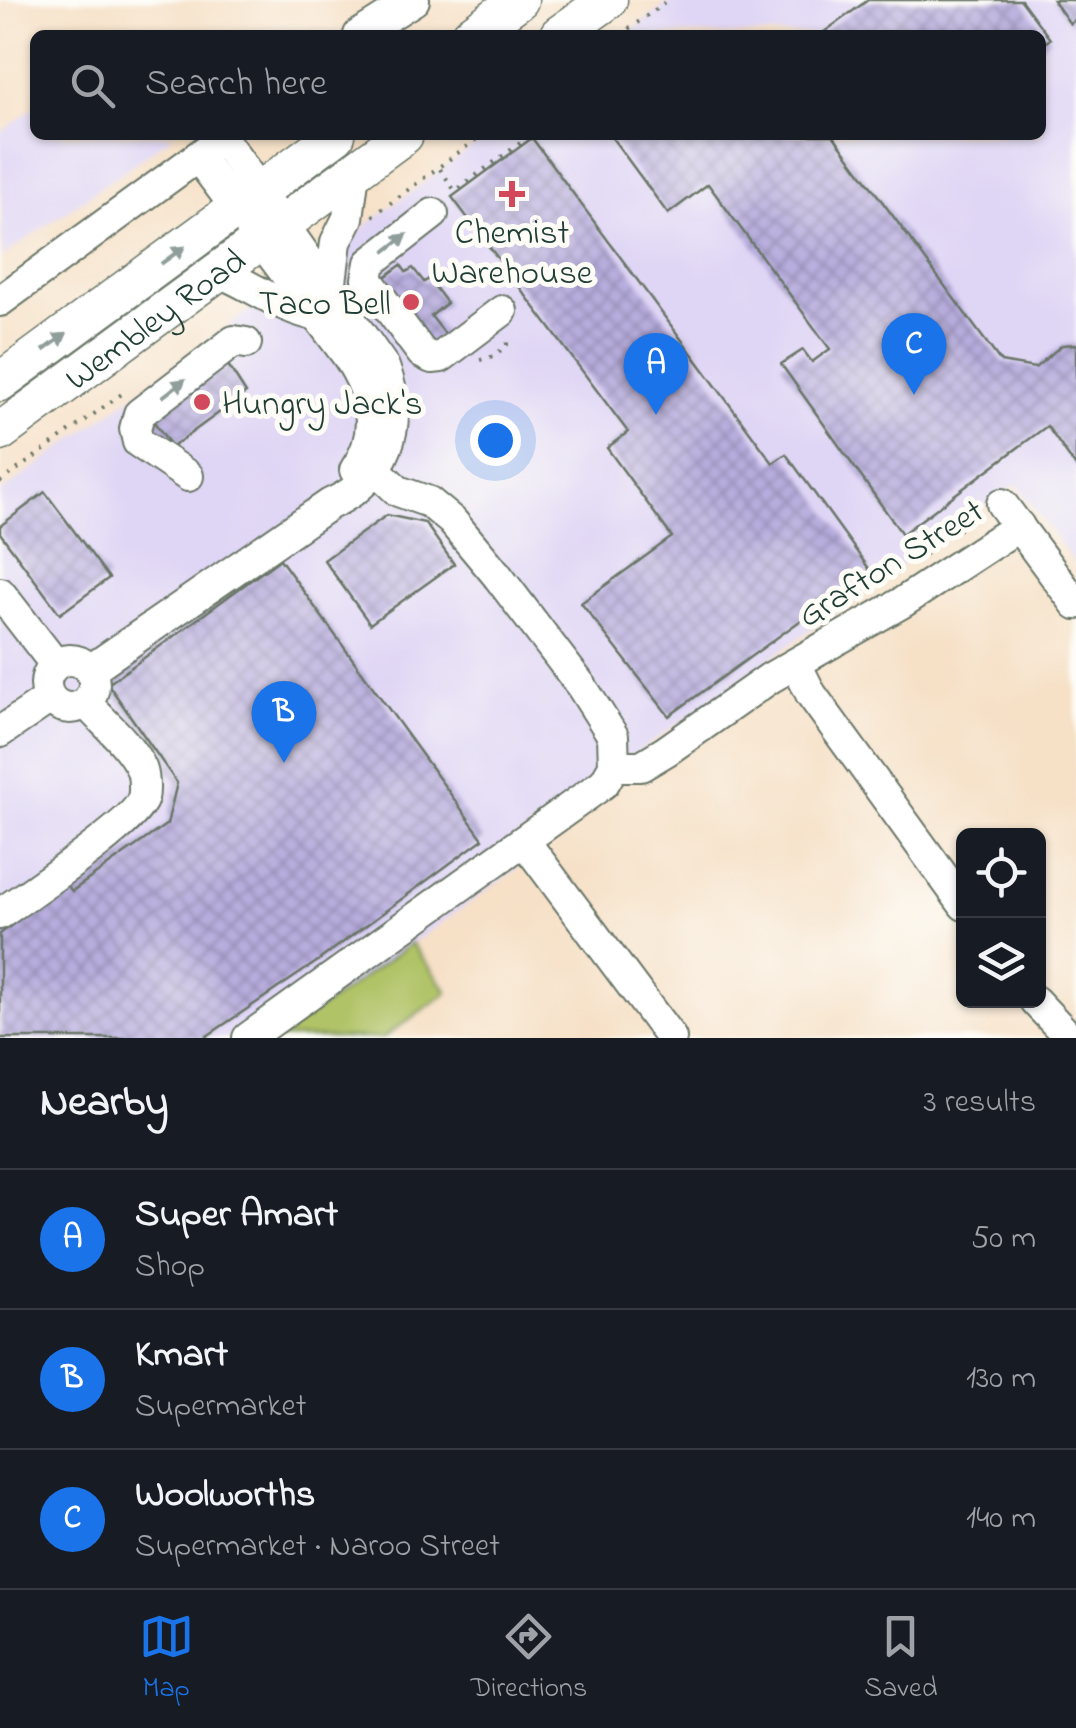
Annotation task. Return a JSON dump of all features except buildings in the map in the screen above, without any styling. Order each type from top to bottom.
[{"type":"main road","points":[[479,30],[520,0]]},
{"type":"main road","points":[[567,30],[608,0]]},
{"type":"main road","name":"Wembley Road","points":[[0,382],[329,140]]},
{"type":"main road","name":"Wembley Road","points":[[0,432],[397,140]]},
{"type":"street","points":[[367,30],[414,0]]},
{"type":"street","name":"Wembley Road","points":[[1,299],[215,143],[272,232]]},
{"type":"street","points":[[324,303],[336,242],[348,218],[354,172]]},
{"type":"street","points":[[433,214],[370,264],[368,279],[422,353],[432,358],[505,324]]},
{"type":"street","points":[[90,670],[330,504],[348,496],[369,464],[389,447],[394,431],[391,386],[374,351],[324,303],[272,232]]},
{"type":"street","points":[[219,272],[250,284],[288,309],[324,303]]},
{"type":"street","points":[[188,476],[138,442],[135,429],[140,414],[234,341],[246,343]]},
{"type":"street","points":[[248,1038],[525,842],[604,783],[614,766],[610,731],[582,687],[497,575],[441,512],[428,502],[398,492],[369,464]]},
{"type":"street","name":"Grafton Street","points":[[956,894],[811,694],[796,664],[903,602],[1010,515],[1076,604]]},
{"type":"street","points":[[0,593],[56,664]]},
{"type":"street","points":[[78,661],[90,670],[95,684],[86,703],[63,708],[50,698],[47,676],[56,664],[78,661]]},
{"type":"street","points":[[614,766],[641,766],[796,664]]},
{"type":"street","points":[[0,732],[50,698]]},
{"type":"street","points":[[0,914],[105,837],[132,814],[143,798],[143,770],[86,703]]},
{"type":"street","points":[[525,842],[671,1038]]},
{"type":"street","points":[[1042,1008],[1070,1038]]},
{"type":"path","points":[[627,30],[669,0]]},
{"type":"path","points":[[367,224],[475,140]]},
{"type":"path","points":[[439,168],[455,191],[524,140]]},
{"type":"path","points":[[474,362],[507,345],[505,324]]},
{"type":"shaded area","points":[[673,0],[1076,0],[1076,565],[1016,484],[503,848],[518,868],[279,1038],[0,1038],[0,493],[482,140],[1046,140],[1046,30],[632,30]]},
{"type":"shaded area","points":[[30,111],[30,140],[167,140],[2,257],[0,133]]},
{"type":"green space","points":[[411,943],[448,992],[383,1038],[279,1038]]},
{"type":"place","name":"Chemist Warehouse","points":[[512,194]]},
{"type":"place","name":"Taco Bell","points":[[411,302]]},
{"type":"place","name":"Woolworths","points":[[914,395]]},
{"type":"place","name":"Hungry Jack's","points":[[202,402]]},
{"type":"place","name":"Super Amart","points":[[656,415]]},
{"type":"place","name":"Kmart","points":[[284,763]]}]
